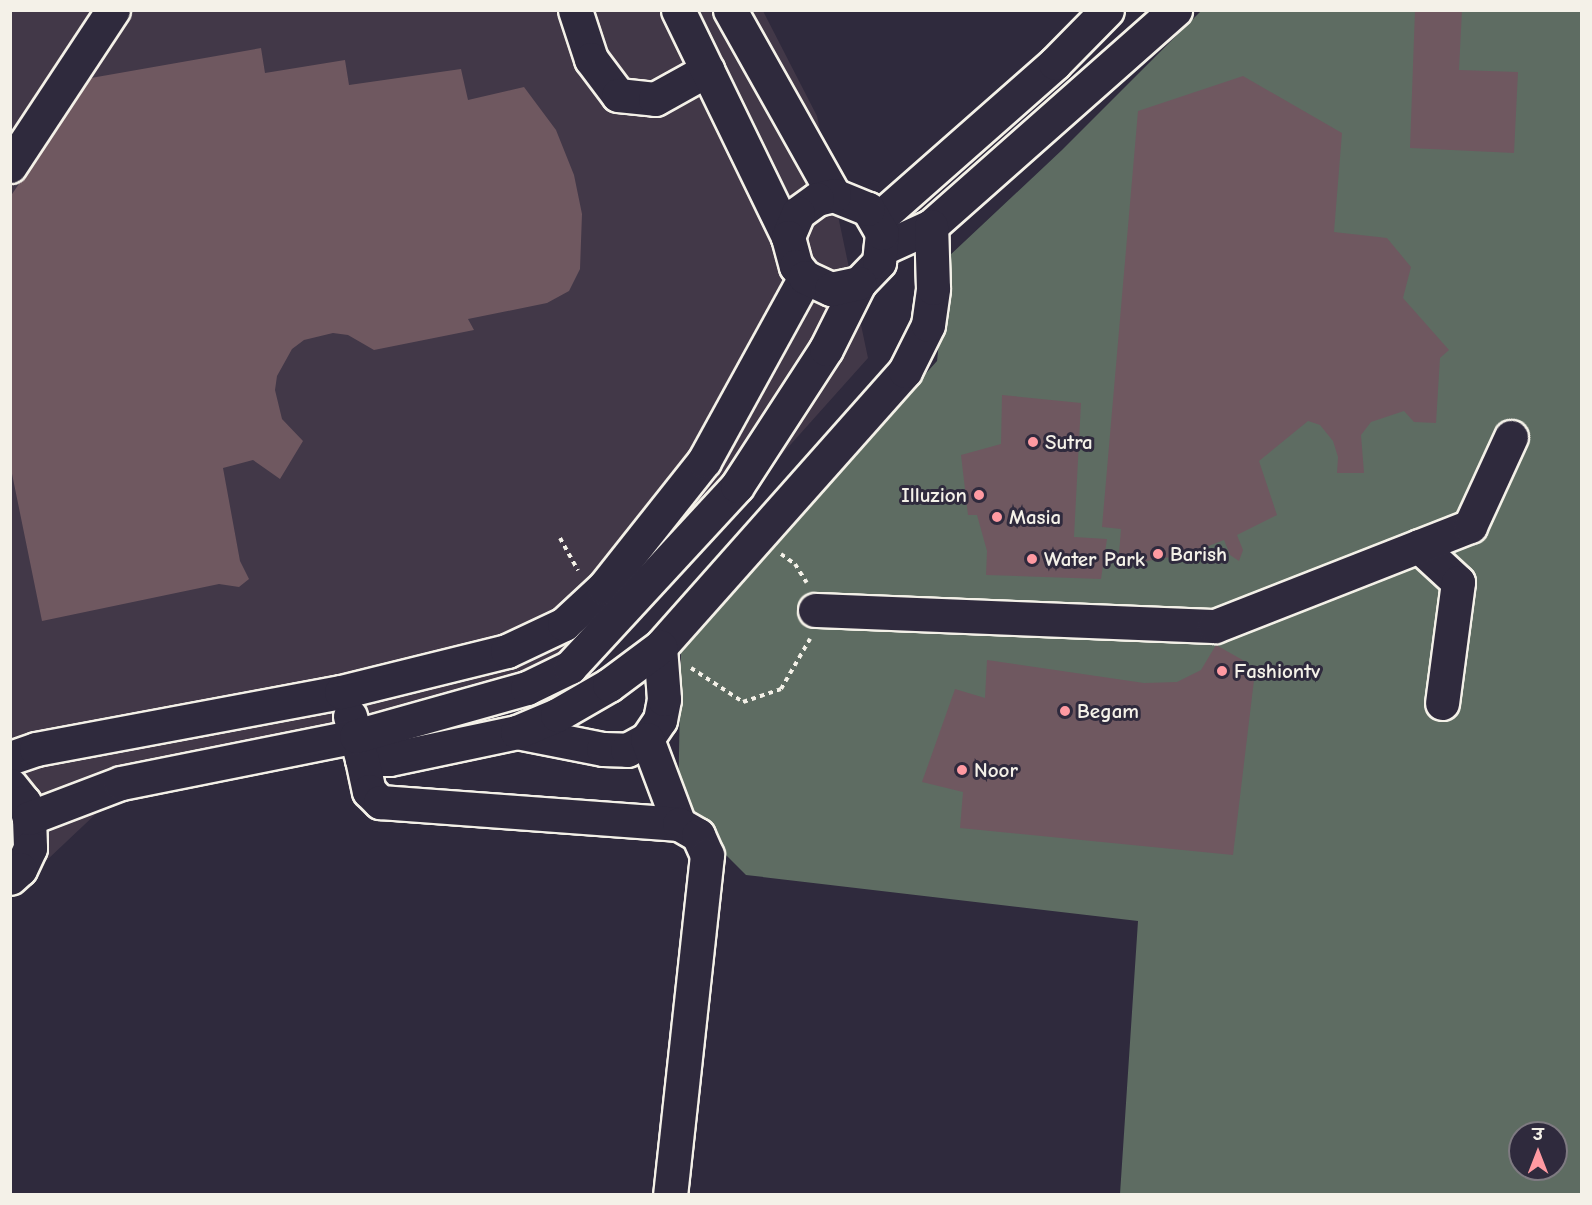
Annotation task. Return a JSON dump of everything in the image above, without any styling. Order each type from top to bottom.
[{"type":"street","points":[[10,166],[113,10]]},
{"type":"street","points":[[575,10],[591,60],[618,95],[655,99],[707,70]]},
{"type":"street","points":[[678,10],[788,237],[796,266],[805,277],[831,289],[859,283]]},
{"type":"street","points":[[730,10],[834,195]]},
{"type":"street","points":[[880,234],[1107,10]]},
{"type":"street","points":[[880,234],[931,226],[1175,10]]},
{"type":"street","points":[[29,818],[121,783],[359,748],[527,688],[570,667],[737,486],[826,349],[859,283],[879,262],[880,234],[855,200],[834,195],[817,199],[798,213],[788,237]]},
{"type":"street","points":[[359,748],[389,759],[517,732],[557,715],[609,685],[660,647],[905,371],[928,325],[933,288],[931,226]]},
{"type":"street","points":[[10,758],[36,749],[342,692],[507,651],[564,624],[604,586],[704,461],[805,277]]},
{"type":"street","points":[[815,610],[1215,626],[1470,526],[1511,437]]},
{"type":"street","points":[[704,461],[737,486]]},
{"type":"street","points":[[1419,546],[1458,582],[1442,703]]},
{"type":"street","points":[[517,732],[603,749],[627,750],[647,739],[660,720],[664,699],[660,647]]},
{"type":"street","points":[[342,692],[369,791],[380,802],[679,824],[698,835],[707,855],[670,1194]]},
{"type":"street","points":[[647,739],[679,824]]},
{"type":"street","points":[[10,785],[24,802],[29,818],[30,848],[20,869],[10,878]]},
{"type":"path","points":[[660,647],[743,702],[781,689],[810,639],[816,597],[795,564],[759,537]]},
{"type":"shaded area","points":[[11,11],[763,11],[817,116],[868,358],[580,680],[528,708],[119,792],[11,894]]},
{"type":"green space","points":[[1201,11],[1581,11],[1581,1194],[1120,1194],[1138,921],[746,875],[678,807],[681,647],[937,361],[948,257],[1062,150]]},
{"type":"building","points":[[1415,10],[1462,10],[1459,70],[1518,72],[1514,153],[1410,148]]},
{"type":"building","points":[[261,48],[265,73],[345,60],[349,85],[461,69],[468,100],[524,87],[556,130],[574,175],[582,214],[580,269],[569,291],[547,303],[468,319],[474,330],[374,350],[348,335],[333,333],[304,340],[292,349],[277,376],[275,390],[282,419],[303,441],[280,479],[253,460],[223,468],[240,561],[249,579],[239,587],[219,584],[42,621],[10,464],[10,197],[91,78]]},
{"type":"building","points":[[1243,76],[1342,133],[1334,232],[1387,238],[1411,267],[1403,298],[1449,350],[1440,358],[1436,423],[1414,422],[1404,411],[1371,422],[1361,435],[1364,473],[1337,473],[1338,457],[1333,441],[1320,425],[1308,421],[1259,461],[1277,515],[1237,535],[1243,550],[1239,561],[1230,555],[1224,540],[1188,554],[1118,566],[1121,529],[1102,527],[1138,111]]},
{"type":"building","points":[[1002,395],[1081,403],[1074,537],[1107,539],[1101,579],[986,575],[987,551],[977,515],[968,515],[961,455],[1001,444]]},
{"type":"building","points":[[1216,645],[1248,663],[1254,680],[1233,855],[960,828],[963,792],[922,782],[955,689],[985,698],[987,660],[1144,683],[1177,682],[1201,670]]},
{"type":"place","name":"Sutra","points":[[1033,442]]},
{"type":"place","name":"Illuzion","points":[[979,495]]},
{"type":"place","name":"Masia","points":[[997,517]]},
{"type":"place","name":"Barish","points":[[1158,554]]},
{"type":"place","name":"Water Park","points":[[1032,559]]},
{"type":"place","name":"Fashiontv","points":[[1222,671]]},
{"type":"place","name":"Begam","points":[[1065,711]]},
{"type":"place","name":"Noor","points":[[962,770]]}]
